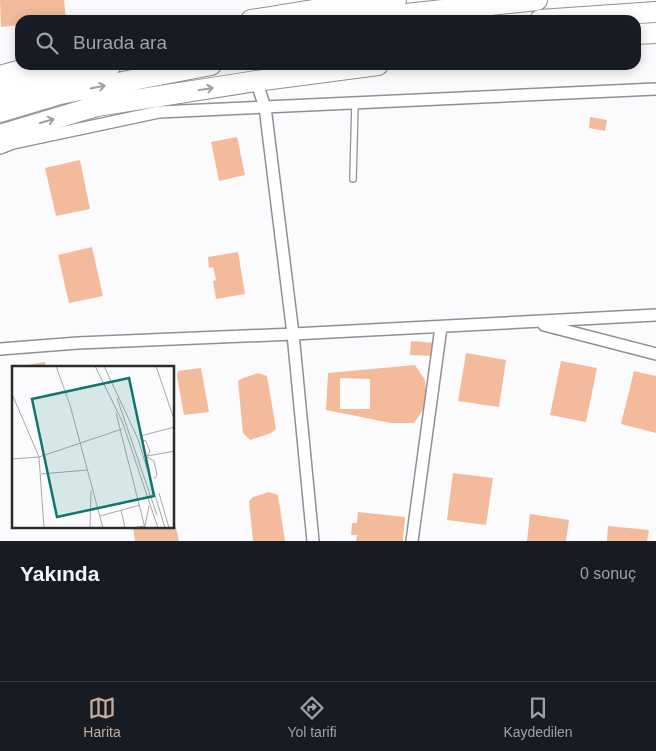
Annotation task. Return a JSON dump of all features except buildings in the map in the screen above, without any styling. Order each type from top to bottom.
[{"type":"highway","points":[[347,8],[396,0]]},
{"type":"highway","points":[[274,15],[320,5],[347,8],[537,0]]},
{"type":"highway","points":[[612,15],[656,12]]},
{"type":"highway","points":[[641,34],[656,33]]},
{"type":"highway","points":[[0,76],[21,70]]},
{"type":"highway","points":[[0,95],[90,70]]},
{"type":"highway","points":[[0,112],[60,94],[185,70]]},
{"type":"highway","points":[[0,135],[98,106],[340,70]]},
{"type":"street","points":[[256,81],[265,108],[293,334],[313,541]]},
{"type":"street","points":[[0,148],[160,112],[656,89]]},
{"type":"street","points":[[0,349],[78,343],[656,315]]},
{"type":"street","points":[[532,322],[656,354]]},
{"type":"street","points":[[412,541],[441,326]]},
{"type":"lane","points":[[353,179],[355,103]]}]
